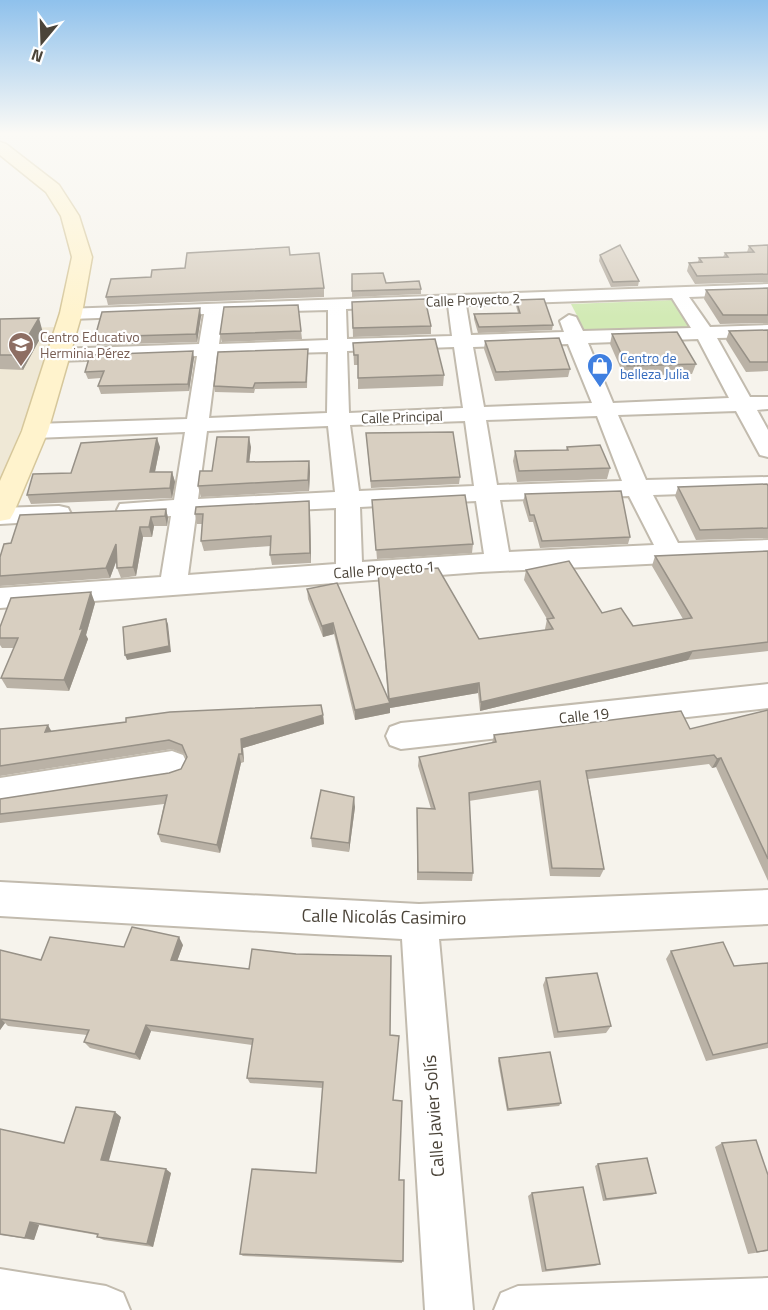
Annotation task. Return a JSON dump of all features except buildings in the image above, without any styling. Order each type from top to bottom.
[{"type":"street","points":[[57,195],[70,216],[82,257],[71,313],[35,431],[0,514],[92,512],[487,493],[768,484]]},
{"type":"street","name":"Calle Proyecto 2","points":[[71,313],[214,310],[768,289]]},
{"type":"street","points":[[677,292],[704,333],[768,450]]},
{"type":"street","points":[[560,296],[637,488],[670,552]]},
{"type":"street","points":[[456,300],[498,562]]},
{"type":"street","points":[[337,305],[338,420],[348,500],[349,573]]},
{"type":"street","points":[[173,586],[195,425],[214,310]]},
{"type":"street","points":[[58,355],[768,331]]},
{"type":"street","name":"Calle Principal","points":[[35,431],[768,403]]},
{"type":"street","name":"Calle Proyecto 1","points":[[0,598],[498,562],[768,549]]},
{"type":"street","name":"Calle 19","points":[[401,736],[768,696]]},
{"type":"street","points":[[0,792],[172,765]]},
{"type":"street","name":"Calle Nicolás Casimiro","points":[[0,899],[420,922],[768,906]]},
{"type":"street","name":"Calle Javier Solís","points":[[420,922],[449,1310]]},
{"type":"street","points":[[0,1293],[106,1310]]},
{"type":"street","points":[[518,1310],[768,1302]]},
{"type":"shaded area","name":"Centro Educativo Herminia Pérez","points":[[55,327],[30,408],[0,479],[0,329]]},
{"type":"green space","points":[[674,300],[696,331],[587,335],[571,304]]},
{"type":"place","name":"Centro Educativo Herminia Pérez","points":[[21,368]]},
{"type":"place","name":"Centro de belleza Julia","points":[[600,389]]}]
